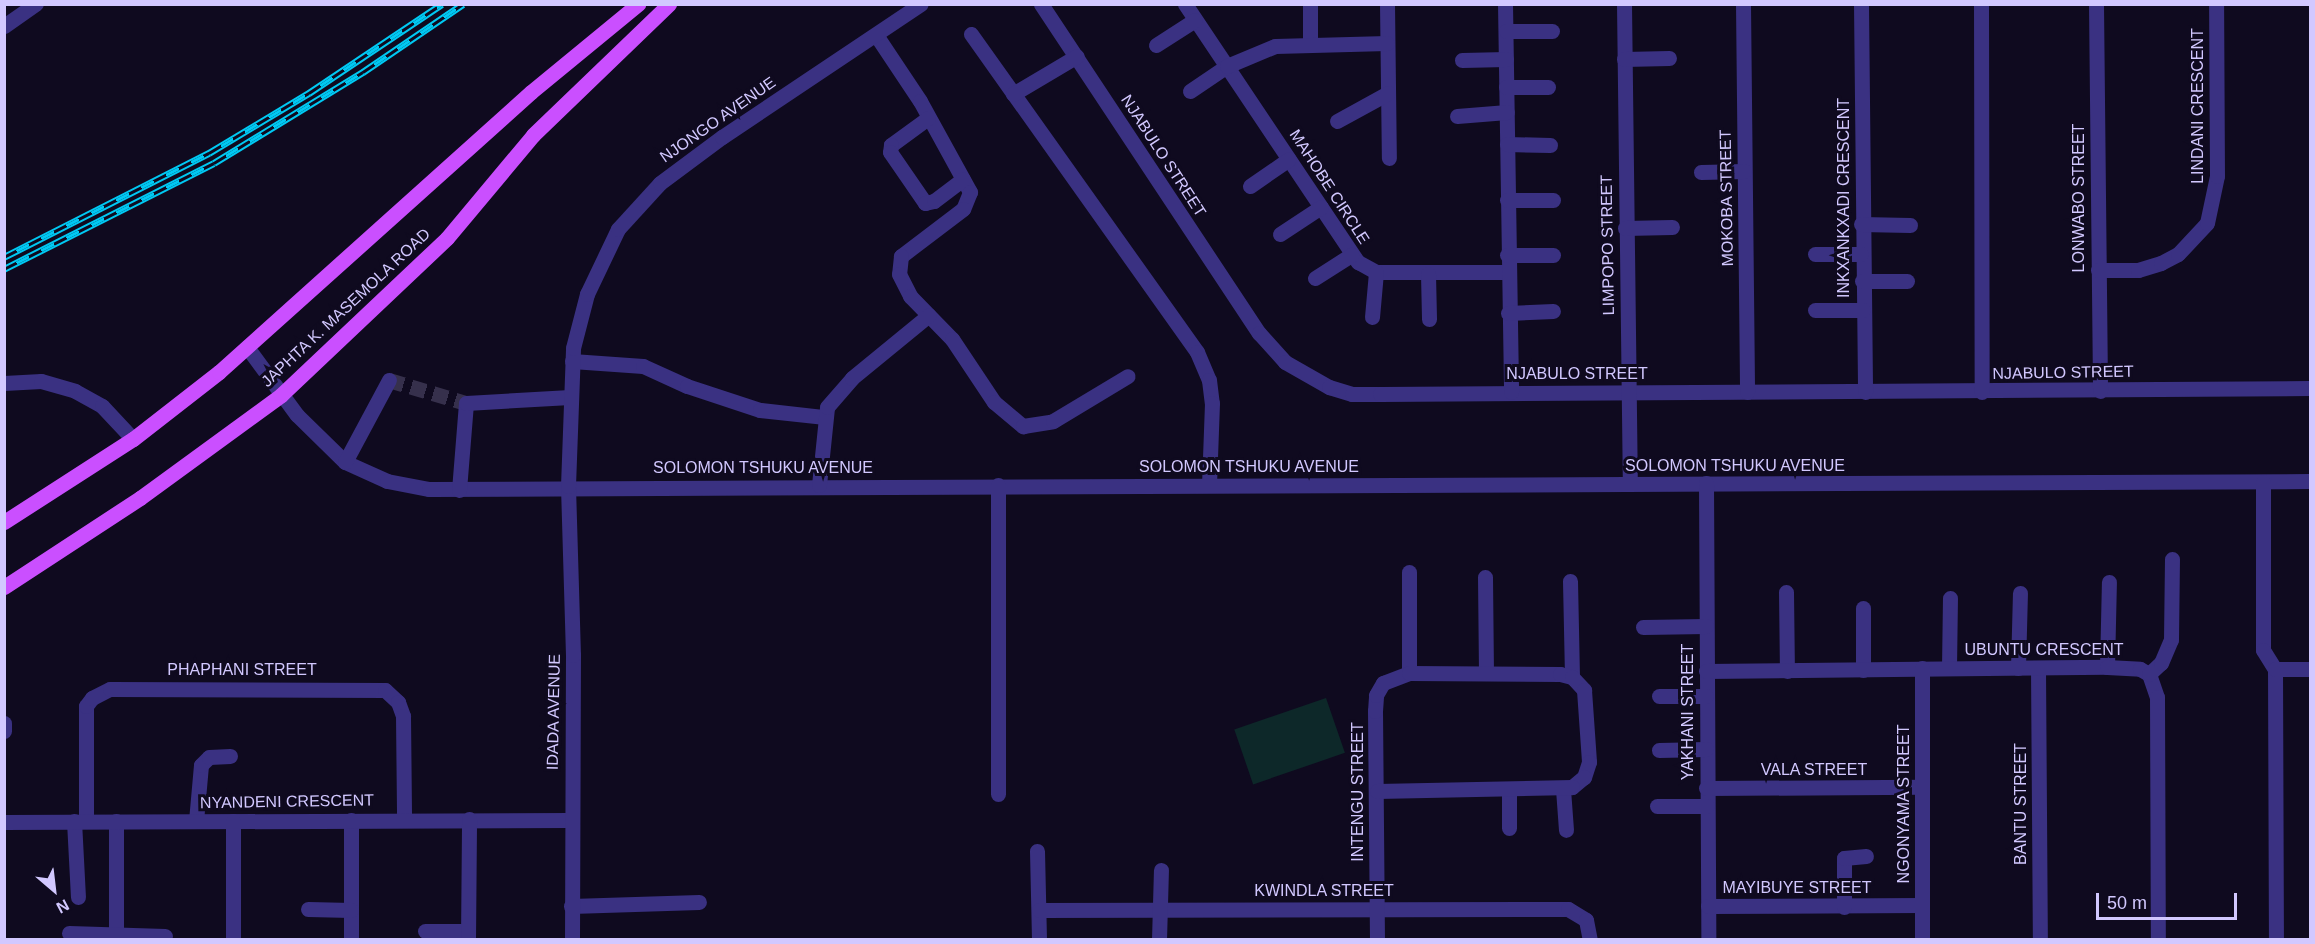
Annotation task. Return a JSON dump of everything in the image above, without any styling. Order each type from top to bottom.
[{"type":"main road","points":[[4,522],[133,439],[247,347],[531,92],[638,4]]},
{"type":"main road","name":"JAPHTA K. MASEMOLA ROAD","points":[[4,587],[140,498],[282,395],[447,238],[533,135],[669,4]]},
{"type":"street","name":"NJONGO AVENUE","points":[[568,486],[570,397],[576,329],[600,261],[618,229],[646,197],[692,158],[921,4]]},
{"type":"street","name":"NJABULO STREET","points":[[1041,4],[1259,333],[1285,362],[1314,380],[1352,394],[1982,392],[2310,388]]},
{"type":"street","name":"MAHOBE CIRCLE","points":[[1185,4],[1351,255],[1376,272]]},
{"type":"street","points":[[1310,4],[1310,43]]},
{"type":"street","points":[[1387,4],[1389,158]]},
{"type":"street","points":[[1505,4],[1510,392]]},
{"type":"street","name":"LIMPOPO STREET","points":[[1624,4],[1630,484]]},
{"type":"street","name":"MOKOBA STREET","points":[[1743,4],[1747,392]]},
{"type":"street","name":"INKXANKXADI CRESCENT","points":[[1861,4],[1861,254],[1865,392]]},
{"type":"street","points":[[1981,4],[1982,392]]},
{"type":"street","name":"LONWABO STREET","points":[[2096,4],[2100,391]]},
{"type":"street","name":"LINDANI CRESCENT","points":[[2097,270],[2138,270],[2161,263],[2178,254],[2207,223],[2217,176],[2216,4]]},
{"type":"street","points":[[4,26],[34,5]]},
{"type":"street","points":[[1156,45],[1195,20]]},
{"type":"street","points":[[1506,31],[1552,31]]},
{"type":"street","points":[[971,34],[1197,352],[1209,380],[1212,403],[1209,485]]},
{"type":"street","points":[[876,35],[928,118],[970,192],[967,204],[917,241],[901,256],[898,265],[910,296],[952,339],[993,402],[1023,426],[1053,421],[1128,376]]},
{"type":"street","points":[[1190,91],[1227,66],[1275,46],[1310,43],[1387,43]]},
{"type":"street","points":[[1013,94],[1077,56]]},
{"type":"street","points":[[1624,59],[1669,58]]},
{"type":"street","points":[[1462,60],[1506,59]]},
{"type":"street","points":[[1506,87],[1548,87]]},
{"type":"street","points":[[1337,121],[1388,93]]},
{"type":"street","points":[[1457,116],[1506,112]]},
{"type":"street","points":[[928,118],[891,144],[890,152],[925,203],[934,201],[963,179]]},
{"type":"street","points":[[1507,144],[1550,145]]},
{"type":"street","points":[[1250,186],[1289,159]]},
{"type":"street","points":[[1701,172],[1744,171]]},
{"type":"street","points":[[1507,200],[1552,200]]},
{"type":"street","points":[[1280,234],[1321,207]]},
{"type":"street","points":[[1861,224],[1910,225]]},
{"type":"street","points":[[1625,228],[1672,227]]},
{"type":"street","points":[[1815,254],[1861,254]]},
{"type":"street","points":[[1315,278],[1351,255]]},
{"type":"street","points":[[1507,255],[1553,255]]},
{"type":"street","points":[[1372,317],[1376,272],[1428,274],[1507,272]]},
{"type":"street","points":[[1428,274],[1429,319]]},
{"type":"street","points":[[1862,281],[1907,281]]},
{"type":"street","points":[[1815,310],[1863,310]]},
{"type":"street","points":[[1508,313],[1553,311]]},
{"type":"street","points":[[819,485],[823,417],[838,391],[929,315]]},
{"type":"street","name":"SOLOMON TSHUKU AVENUE","points":[[247,347],[314,435],[345,462],[387,481],[459,490],[568,486],[2310,481]]},
{"type":"street","points":[[572,361],[643,366],[687,386],[760,410],[823,417]]},
{"type":"street","points":[[345,462],[389,380]]},
{"type":"street","points":[[4,383],[41,381],[75,391],[102,406],[133,439]]},
{"type":"street","points":[[459,490],[466,403],[570,397]]},
{"type":"street","points":[[2263,482],[2263,650],[2275,669],[2276,939]]},
{"type":"street","name":"YAKHANI STREET","points":[[1706,483],[1708,939]]},
{"type":"street","points":[[998,485],[998,794]]},
{"type":"street","name":"IDADA AVENUE","points":[[568,486],[573,655],[570,820],[572,939]]},
{"type":"street","points":[[2158,939],[2157,697],[2149,674],[2161,663],[2171,640],[2172,559]]},
{"type":"street","points":[[1409,572],[1409,673],[1486,672],[1572,676]]},
{"type":"street","points":[[1485,577],[1486,672]]},
{"type":"street","points":[[1377,791],[1563,789],[1579,783],[1589,762],[1587,698],[1572,676],[1570,581]]},
{"type":"street","points":[[2107,667],[2109,582]]},
{"type":"street","points":[[1786,592],[1787,671]]},
{"type":"street","points":[[2018,668],[2020,593]]},
{"type":"street","points":[[1949,668],[1950,598]]},
{"type":"street","points":[[1863,608],[1863,670]]},
{"type":"street","points":[[1643,627],[1706,626]]},
{"type":"street","name":"UBUNTU CRESCENT","points":[[1706,670],[2107,667],[2140,669],[2149,674]]},
{"type":"street","name":"NGONYAMA STREET","points":[[1922,668],[1922,939]]},
{"type":"street","name":"BANTU STREET","points":[[2038,669],[2040,939]]},
{"type":"street","points":[[2275,669],[2310,669]]},
{"type":"street","name":"INTENGU STREET","points":[[1377,939],[1376,695],[1383,682],[1409,673]]},
{"type":"street","name":"PHAPHANI STREET","points":[[80,821],[86,706],[101,692],[121,689],[385,690],[398,702],[402,716],[404,818]]},
{"type":"street","points":[[1659,696],[1706,696]]},
{"type":"street","points":[[4,723],[4,731]]},
{"type":"street","points":[[1659,750],[1706,749]]},
{"type":"street","points":[[196,821],[201,765],[209,757],[230,756]]},
{"type":"street","name":"VALA STREET","points":[[1706,788],[1922,787]]},
{"type":"street","points":[[1563,789],[1566,830]]},
{"type":"street","points":[[1509,790],[1509,828]]},
{"type":"street","points":[[1656,806],[1707,806]]},
{"type":"street","name":"NYANDENI CRESCENT","points":[[4,822],[404,818],[570,820]]},
{"type":"street","points":[[425,931],[468,935],[469,819]]},
{"type":"street","points":[[351,820],[351,939]]},
{"type":"street","points":[[78,897],[80,821]]},
{"type":"street","points":[[116,821],[116,937]]},
{"type":"street","points":[[233,821],[233,939]]},
{"type":"street","points":[[1037,851],[1039,939]]},
{"type":"street","points":[[1844,907],[1844,858],[1866,856]]},
{"type":"street","points":[[1159,939],[1161,870]]},
{"type":"street","points":[[571,906],[699,902]]},
{"type":"street","name":"MAYIBUYE STREET","points":[[1708,906],[1923,905]]},
{"type":"street","points":[[309,909],[351,910]]},
{"type":"street","name":"KWINDLA STREET","points":[[1039,910],[1568,909],[1586,920],[1590,939]]},
{"type":"street","points":[[69,933],[116,937],[165,936]]},
{"type":"green space","points":[[1326,698],[1345,753],[1253,784],[1234,730]]},
{"type":"tunnel","points":[[389,380],[466,403]]},
{"type":"railway","points":[[4,257],[209,153],[309,93],[442,4]]},
{"type":"railway","points":[[4,269],[214,163],[363,72],[463,4]]}]
